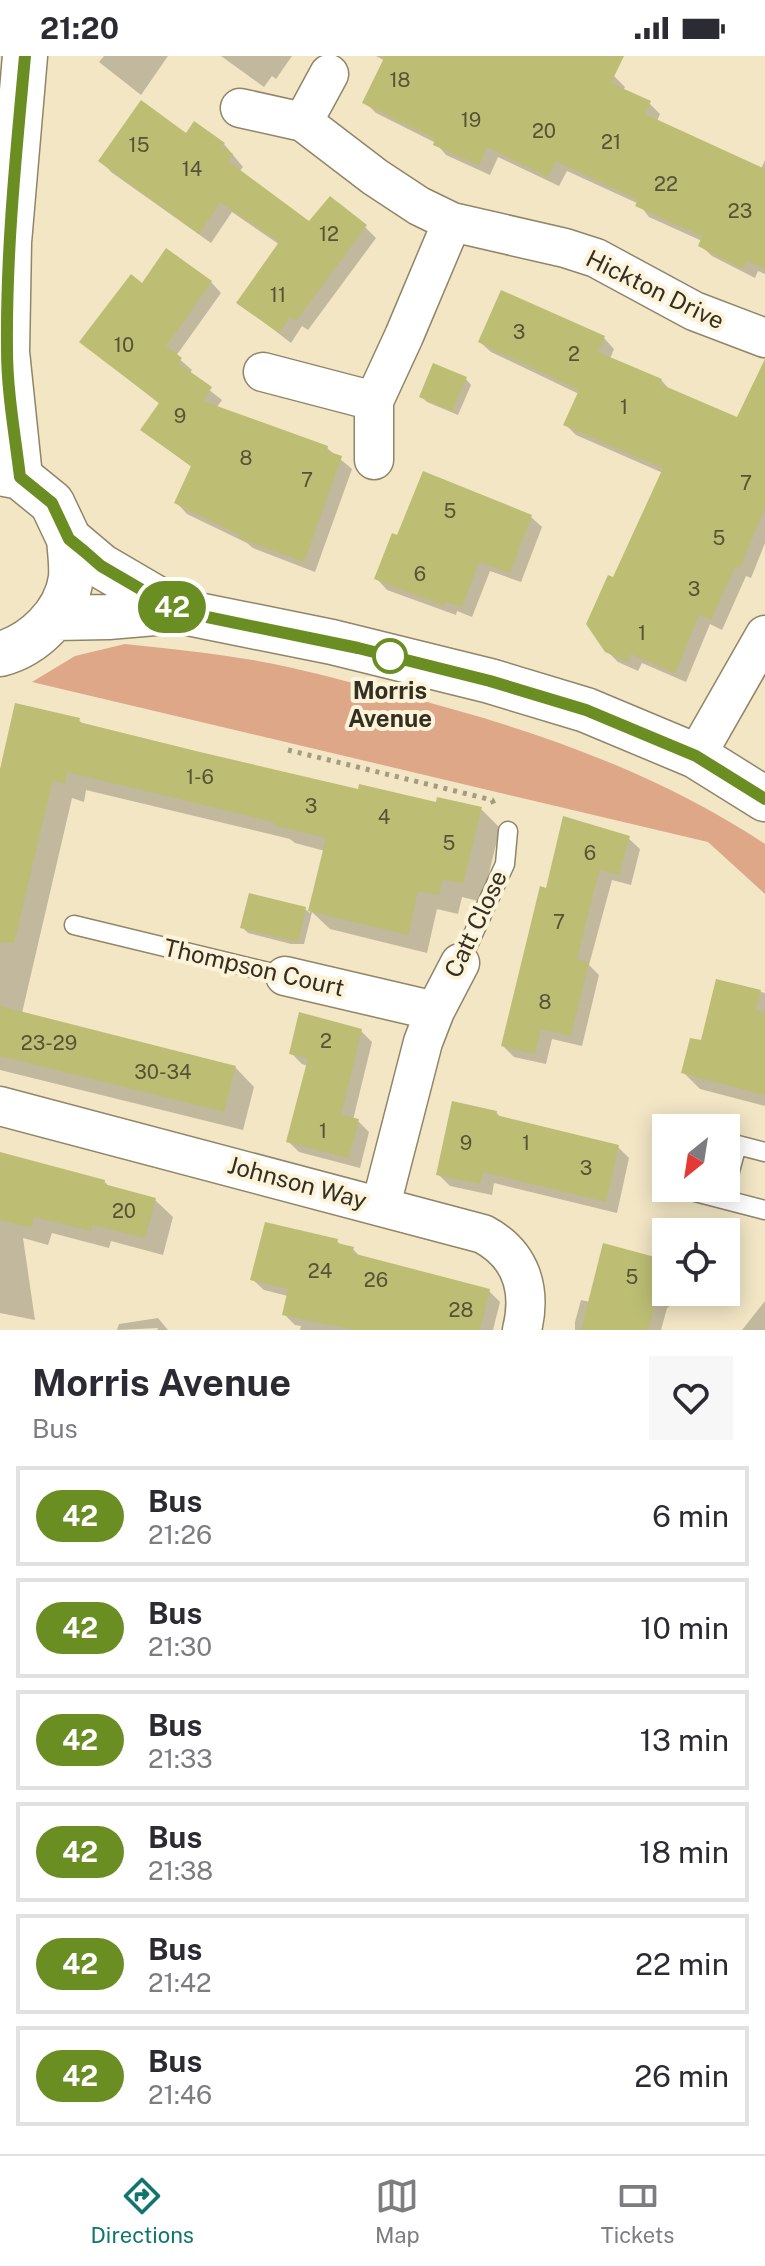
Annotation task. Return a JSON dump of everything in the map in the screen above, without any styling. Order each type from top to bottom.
[{"type":"street","points":[[0,654],[33,640],[55,618],[71,579],[69,539],[52,503],[10,475],[7,352],[9,242],[25,56]]},
{"type":"street","points":[[303,122],[329,74]]},
{"type":"street","name":"Hickton Drive","points":[[240,108],[303,122],[375,177],[419,206],[452,222],[596,258],[694,311],[765,338]]},
{"type":"street","points":[[374,460],[374,401],[452,222]]},
{"type":"street","points":[[263,372],[374,401]]},
{"type":"street","points":[[69,539],[101,566],[178,611]]},
{"type":"street","points":[[55,618],[178,611],[332,642],[490,681],[586,710],[696,756],[765,799]]},
{"type":"street","points":[[696,756],[765,635]]},
{"type":"street","name":"Catt Close","points":[[381,1205],[423,1042],[460,963]]},
{"type":"street","name":"Thompson Court","points":[[285,976],[435,1011]]},
{"type":"street","name":"Johnson Way","points":[[0,1106],[483,1234],[498,1242],[522,1272],[526,1302],[522,1330]]},
{"type":"lane","name":"Catt Close","points":[[460,963],[505,864],[508,831]]},
{"type":"lane","name":"Thompson Court","points":[[74,925],[285,976]]},
{"type":"lane","points":[[740,1146],[765,1152]]},
{"type":"lane","points":[[740,1198],[765,1210]]},
{"type":"path","points":[[288,750],[492,800],[501,827],[508,831]]},
{"type":"shaded area","points":[[125,644],[227,656],[302,670],[496,722],[589,754],[679,794],[765,844],[765,894],[708,842],[32,682],[75,656]]},
{"type":"building","points":[[385,56],[624,56],[611,83],[651,101],[645,114],[765,169],[765,269],[747,261],[743,269],[698,246],[702,236],[635,206],[638,200],[556,161],[548,177],[487,147],[479,165],[433,145],[435,139],[362,103]]},
{"type":"building","points":[[141,100],[186,133],[194,121],[225,143],[222,146],[233,154],[228,161],[309,221],[330,196],[367,225],[296,321],[290,317],[279,333],[236,303],[279,242],[220,202],[199,234],[98,161]]},
{"type":"building","points":[[166,248],[212,281],[166,346],[182,358],[178,363],[212,387],[203,401],[328,446],[327,451],[342,456],[304,562],[239,538],[240,535],[174,503],[191,466],[140,430],[159,403],[79,342],[131,274],[142,283]]},
{"type":"building","points":[[501,290],[605,336],[598,352],[662,379],[660,384],[737,417],[765,359],[765,507],[740,568],[735,567],[711,620],[699,615],[675,673],[631,654],[628,662],[605,652],[586,624],[608,575],[613,577],[663,468],[563,425],[579,390],[478,342]]},
{"type":"building","points":[[433,363],[467,377],[452,411],[419,397]]},
{"type":"building","points":[[423,471],[532,515],[510,573],[479,562],[462,607],[446,602],[445,606],[374,579],[392,533],[397,535]]},
{"type":"building","points":[[15,703],[80,718],[79,722],[358,789],[359,784],[436,802],[437,797],[482,807],[463,884],[443,879],[439,895],[418,891],[408,935],[308,911],[326,838],[273,825],[274,822],[67,772],[65,784],[53,780],[14,943],[0,942],[0,769]]},
{"type":"building","points":[[563,816],[630,836],[619,875],[600,870],[577,959],[589,962],[571,1036],[541,1029],[535,1054],[501,1046],[540,886],[546,888]]},
{"type":"building","points":[[249,893],[306,907],[298,942],[240,928]]},
{"type":"building","points":[[716,979],[761,990],[756,1010],[765,1012],[765,1095],[681,1073],[690,1038],[701,1040]]},
{"type":"building","points":[[0,1006],[236,1066],[224,1112],[0,1056]]},
{"type":"building","points":[[299,1012],[362,1029],[341,1115],[359,1119],[349,1158],[286,1142],[308,1058],[289,1054]]},
{"type":"building","points":[[452,1101],[619,1145],[606,1202],[483,1172],[480,1184],[436,1175]]},
{"type":"building","points":[[0,1152],[105,1180],[104,1184],[156,1198],[145,1238],[93,1225],[91,1231],[34,1217],[31,1228],[0,1220]]},
{"type":"building","points":[[265,1222],[338,1239],[337,1243],[354,1247],[352,1253],[490,1289],[480,1330],[354,1330],[282,1315],[288,1289],[250,1280]]},
{"type":"building","points":[[603,1243],[652,1256],[652,1306],[655,1306],[648,1330],[581,1330]]},
{"type":"bus line","name":"42","points":[[25,56],[9,242],[7,352],[14,430],[20,477],[52,503],[69,539],[101,566],[178,611],[358,648],[490,681],[586,710],[696,756],[765,799]]},
{"type":"place","name":"Morris Avenue","points":[[390,656]]}]
